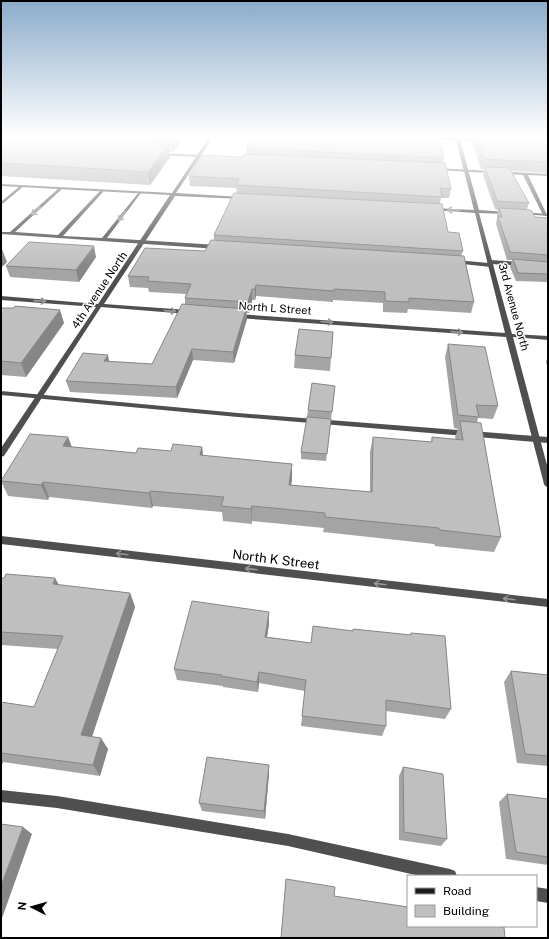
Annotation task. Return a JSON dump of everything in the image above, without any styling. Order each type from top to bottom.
[{"type":"street","name":"4th Avenue North","points":[[1,454],[184,180]]},
{"type":"street","name":"3rd Avenue North","points":[[468,180],[548,484]]},
{"type":"street","points":[[529,180],[547,215]]},
{"type":"street","points":[[1,185],[247,199]]},
{"type":"street","points":[[1,204],[22,186]]},
{"type":"street","points":[[12,233],[60,188]]},
{"type":"street","points":[[59,237],[101,191]]},
{"type":"street","points":[[104,239],[139,193]]},
{"type":"street","points":[[431,208],[547,215]]},
{"type":"street","points":[[1,233],[224,247]]},
{"type":"street","points":[[452,262],[525,265]]},
{"type":"street","points":[[1,298],[194,312]]},
{"type":"street","name":"North L Street","points":[[233,315],[548,338]]},
{"type":"street","points":[[1,393],[377,427],[548,440]]},
{"type":"street","name":"North K Street","points":[[1,540],[548,603]]},
{"type":"street","points":[[1,796],[57,802],[288,840],[446,875]]},
{"type":"street","points":[[537,894],[548,896]]},
{"type":"building","points":[[239,180],[449,180],[451,189],[440,188],[442,197],[236,185]]},
{"type":"building","points":[[490,180],[516,180],[529,203],[497,201]]},
{"type":"building","points":[[234,193],[442,204],[448,232],[459,233],[463,251],[214,235]]},
{"type":"building","points":[[499,208],[531,210],[535,217],[548,218],[548,255],[510,252],[498,217],[502,217]]},
{"type":"building","points":[[211,240],[464,256],[474,302],[409,298],[409,302],[385,301],[385,292],[334,289],[334,291],[256,285],[255,289],[252,289],[248,302],[185,298],[191,284],[147,281],[149,277],[128,276],[145,248],[205,251]]},
{"type":"building","points":[[29,242],[94,246],[76,270],[6,266]]},
{"type":"building","points":[[513,259],[548,262],[548,274],[518,273]]},
{"type":"building","points":[[182,304],[246,309],[233,352],[192,349],[176,387],[66,381],[83,353],[108,355],[104,361],[152,364]]},
{"type":"building","points":[[15,306],[60,310],[21,363],[1,361],[1,308],[14,308]]},
{"type":"building","points":[[299,329],[333,332],[331,358],[295,355]]},
{"type":"building","points":[[448,344],[485,347],[498,406],[476,405],[479,417],[458,415]]},
{"type":"building","points":[[312,383],[335,386],[332,412],[308,410]]},
{"type":"building","points":[[307,417],[331,419],[327,454],[301,452]]},
{"type":"building","points":[[460,421],[481,423],[501,537],[440,530],[439,528],[325,517],[325,513],[252,506],[251,509],[221,506],[224,497],[150,491],[149,493],[43,482],[41,485],[1,481],[30,434],[68,437],[63,446],[136,453],[138,448],[171,451],[173,444],[202,447],[200,455],[292,464],[289,485],[372,492],[373,437],[432,442],[432,437],[463,440]]},
{"type":"building","points":[[6,574],[55,578],[53,584],[130,593],[81,735],[101,738],[93,765],[1,753],[1,702],[34,707],[63,636],[1,632],[1,578],[4,578]]},
{"type":"building","points":[[192,601],[269,612],[265,637],[311,643],[313,626],[353,631],[353,629],[411,635],[411,633],[445,636],[451,709],[386,700],[386,726],[302,716],[306,680],[259,672],[257,682],[221,676],[222,675],[174,669]]},
{"type":"building","points":[[511,671],[548,675],[548,756],[525,754]]},
{"type":"building","points":[[207,757],[269,765],[264,811],[199,803]]},
{"type":"building","points":[[403,767],[443,774],[447,839],[404,832]]},
{"type":"building","points":[[507,794],[548,799],[548,857],[516,852]]},
{"type":"building","points":[[1,824],[23,827],[1,886]]},
{"type":"building","points":[[286,879],[335,887],[334,896],[407,907],[407,927],[504,927],[505,938],[281,938]]}]
